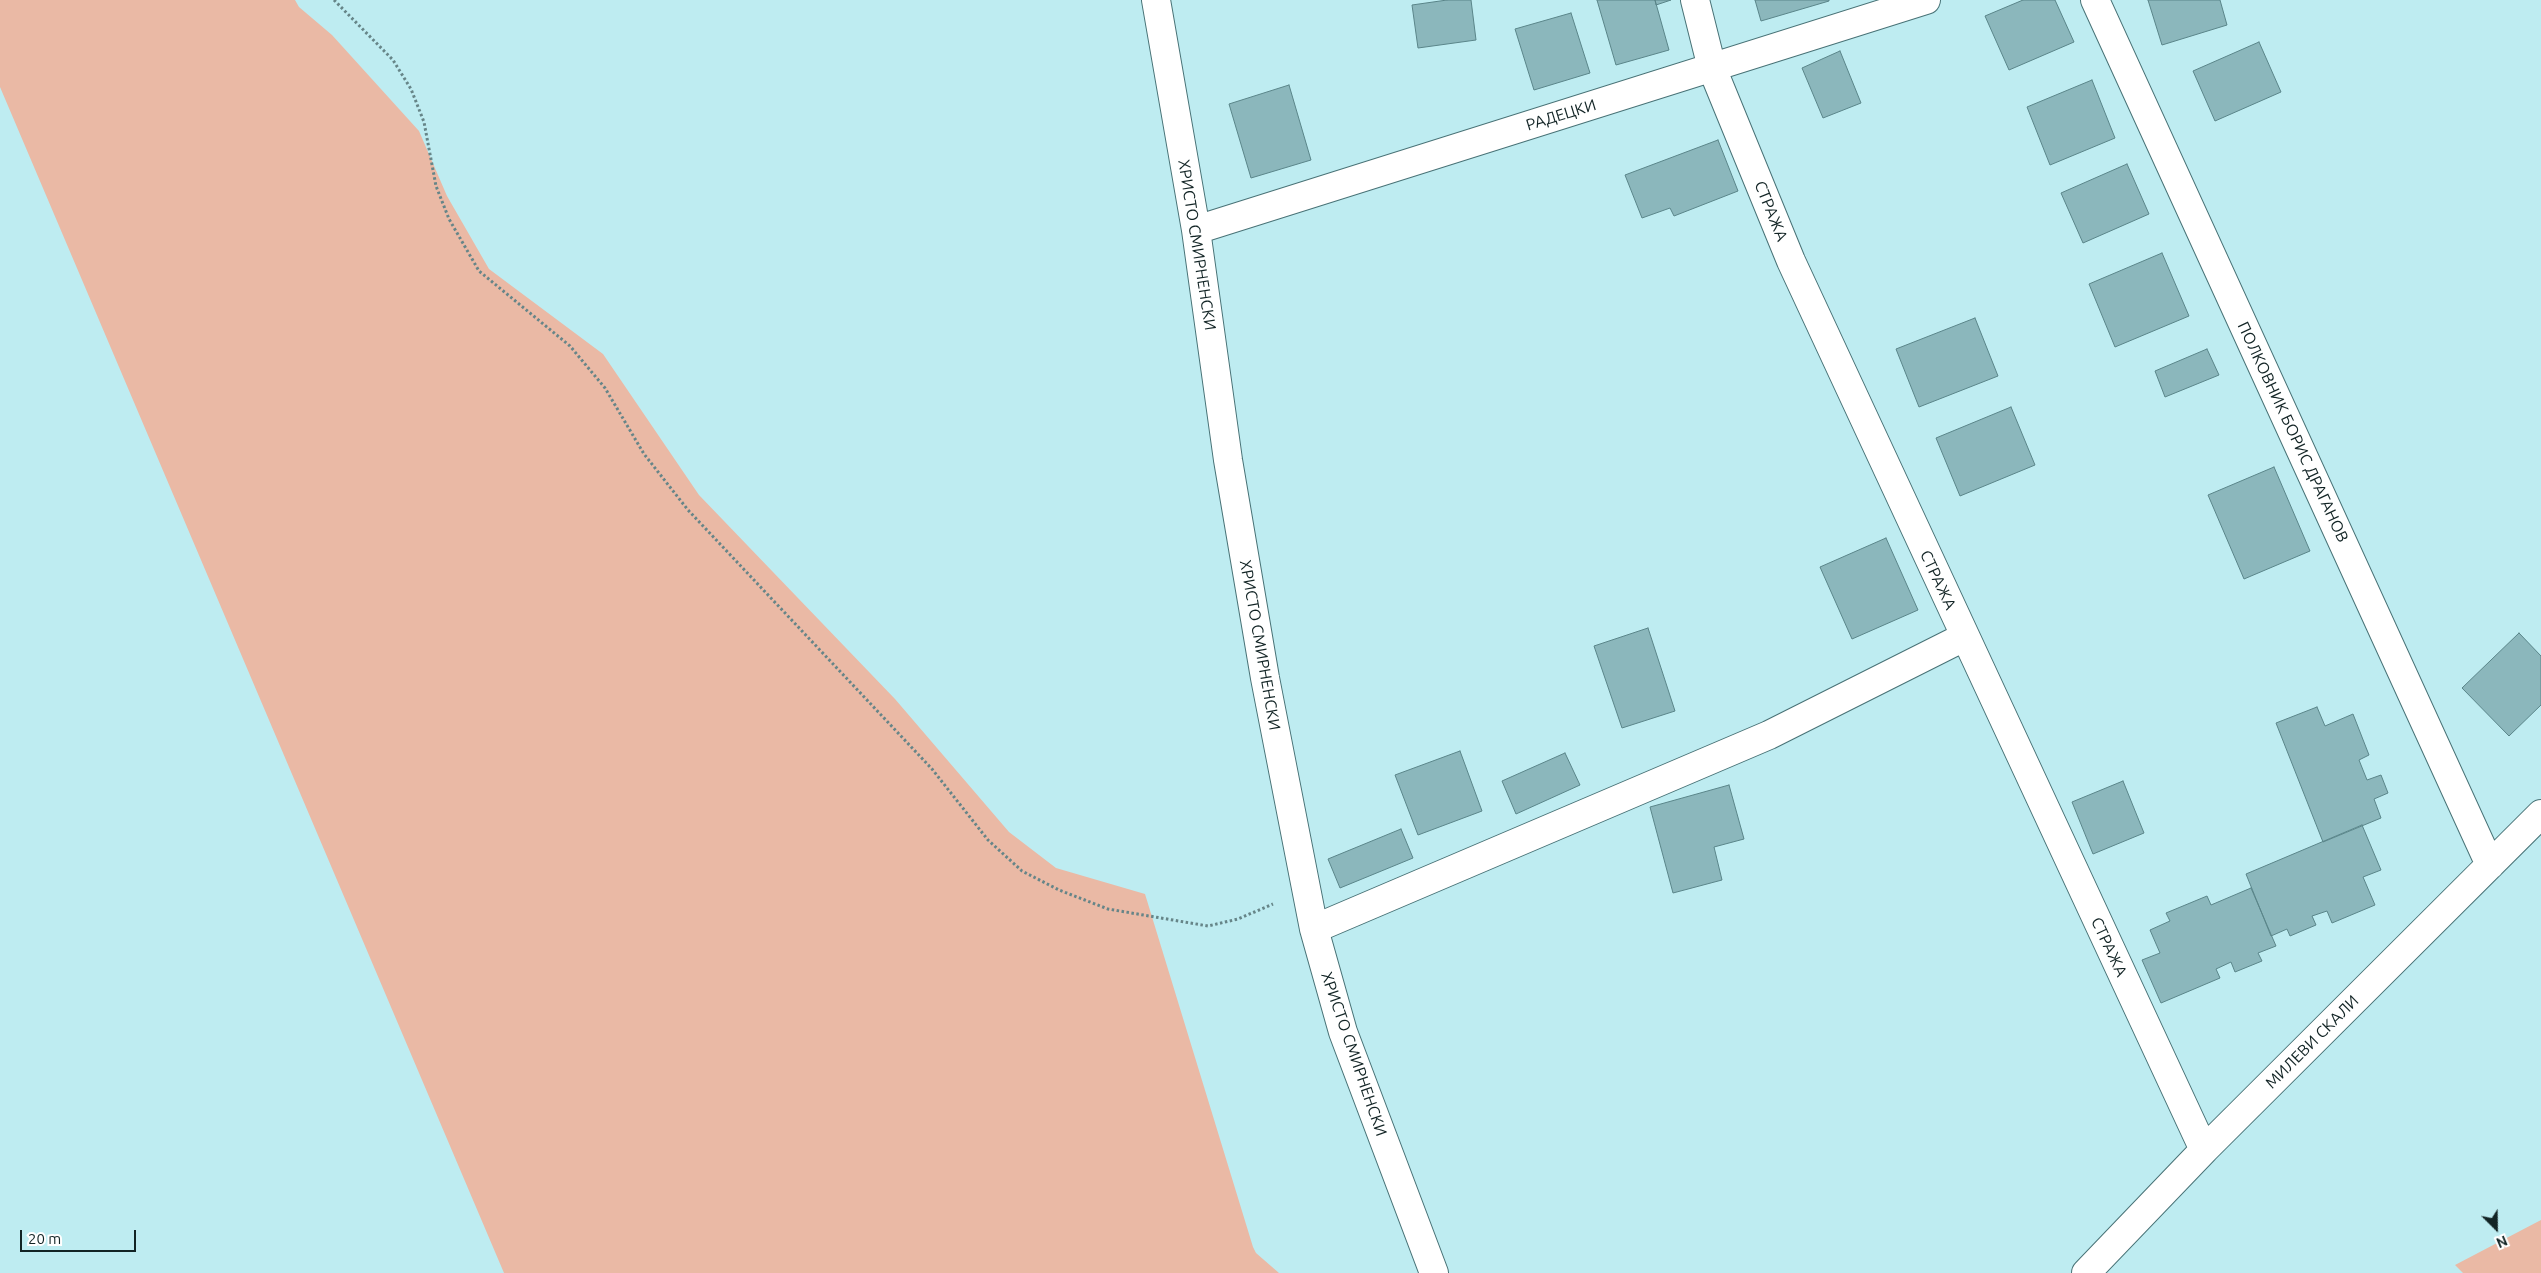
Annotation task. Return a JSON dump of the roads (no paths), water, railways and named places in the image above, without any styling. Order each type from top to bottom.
[{"type":"street","name":"ХРИСТО СМИРНЕНСКИ","points":[[1156,0],[1196,230],[1228,460],[1265,678],[1314,929],[1343,1032],[1434,1273]]},
{"type":"street","name":"СТРАЖА","points":[[1695,0],[1712,68],[1791,261],[1964,637],[2204,1150]]},
{"type":"street","name":"РАДЕЦКИ","points":[[1196,230],[1926,0]]},
{"type":"street","name":"ПОЛКОВНИК БОРИС ДРАГАНОВ","points":[[2095,0],[2490,865]]},
{"type":"street","points":[[1314,929],[1769,735],[1964,637]]},
{"type":"street","name":"МИЛЕВИ СКАЛИ","points":[[2086,1273],[2204,1150],[2541,814]]}]
